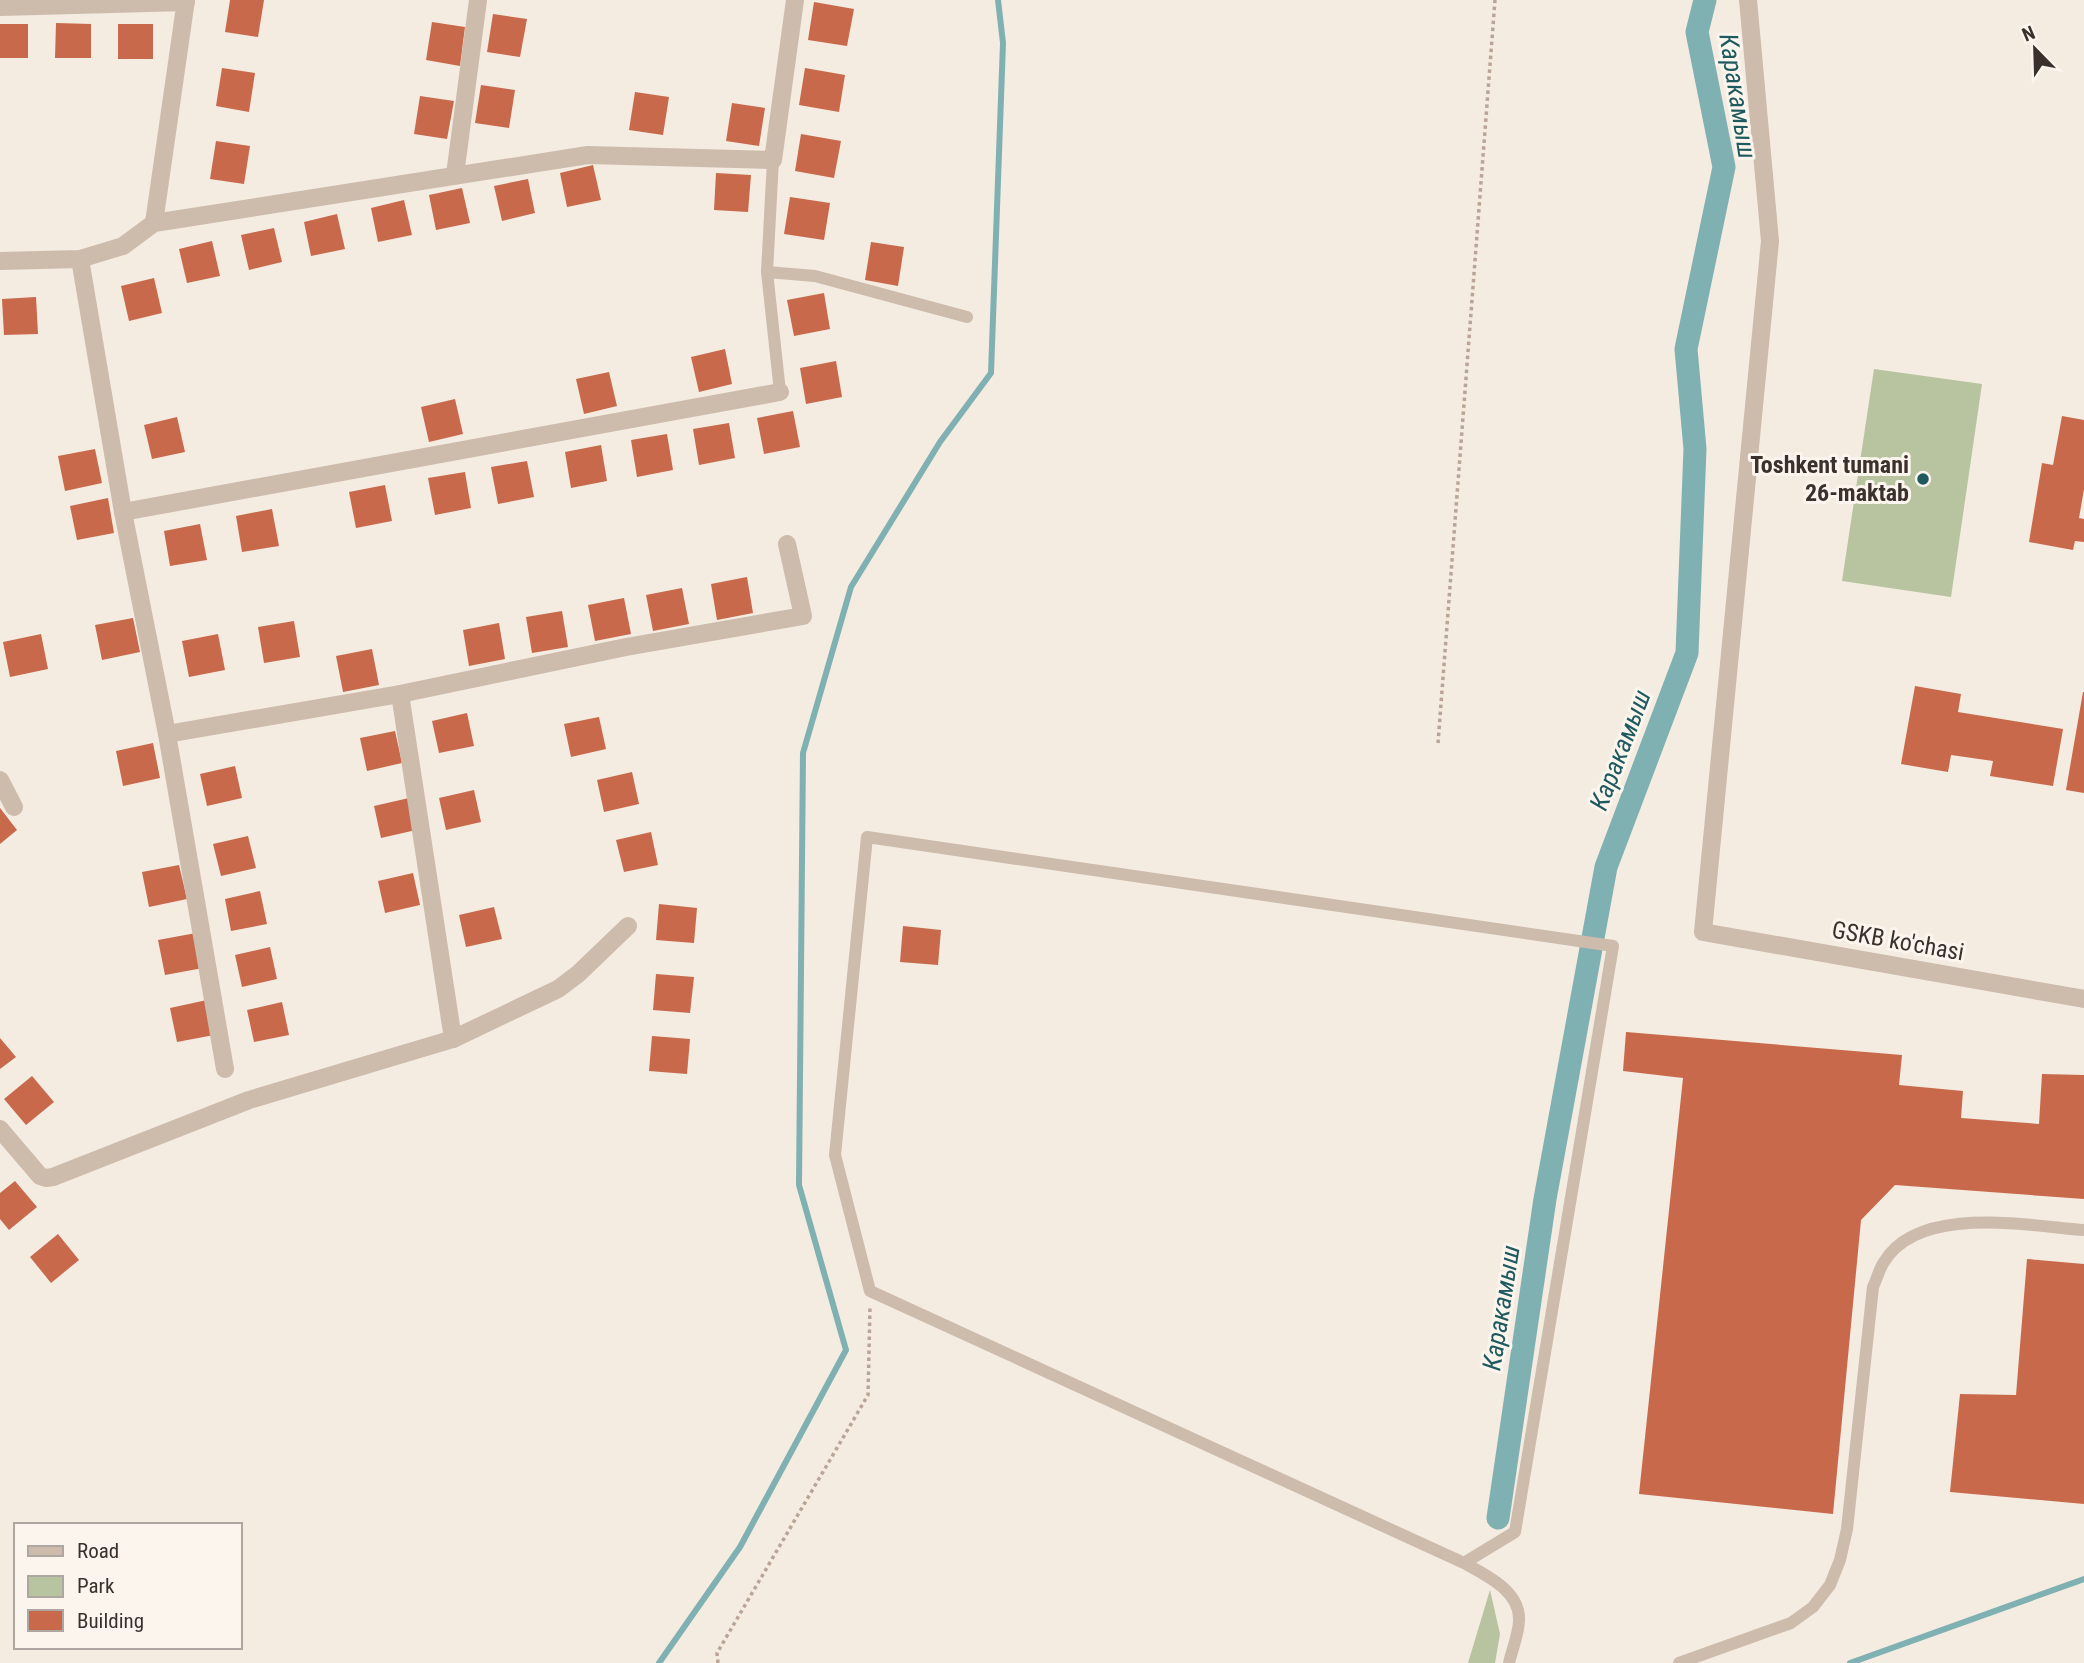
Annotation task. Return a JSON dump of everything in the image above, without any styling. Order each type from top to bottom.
[{"type":"street","points":[[455,175],[478,0]]},
{"type":"street","points":[[0,261],[80,259],[123,246],[154,223],[588,155],[773,160],[795,0]]},
{"type":"street","name":"GSKB ko'chasi","points":[[1748,0],[1770,241],[1703,932],[2084,999]]},
{"type":"street","points":[[0,7],[186,1],[154,223]]},
{"type":"street","points":[[80,259],[123,512],[167,734],[225,1069]]},
{"type":"street","points":[[123,512],[780,392]]},
{"type":"street","points":[[167,734],[400,694],[626,647],[803,616],[787,544]]},
{"type":"street","points":[[400,694],[453,1039]]},
{"type":"street","points":[[0,780],[14,807]]},
{"type":"street","points":[[0,1129],[40,1176],[52,1177],[249,1100],[453,1039],[558,989],[578,974],[628,926]]},
{"type":"lane","points":[[773,160],[766,272],[780,392]]},
{"type":"lane","points":[[766,272],[815,276],[967,317]]},
{"type":"lane","points":[[1464,1563],[1515,1532],[1614,946],[867,837],[835,1155],[870,1291],[1464,1563],[1493,1579],[1512,1597],[1520,1619],[1509,1663]]},
{"type":"lane","points":[[1679,1663],[1791,1623],[1813,1607],[1830,1586],[1840,1560],[1847,1529],[1873,1287],[1884,1261],[1900,1244],[1922,1232],[1948,1224],[1972,1222],[2084,1230]]},
{"type":"path","points":[[1438,743],[1495,0]]},
{"type":"path","points":[[718,1663],[717,1653],[868,1395],[870,1291]]},
{"type":"green space","points":[[1874,369],[1982,384],[1951,597],[1842,581]]},
{"type":"green space","points":[[1490,1590],[1500,1634],[1495,1663],[1468,1663]]},
{"type":"building","points":[[230,0],[264,0],[258,37],[225,32]]},
{"type":"building","points":[[814,2],[854,9],[847,46],[808,40]]},
{"type":"building","points":[[493,14],[527,19],[520,57],[487,52]]},
{"type":"building","points":[[432,22],[465,27],[460,66],[426,60]]},
{"type":"building","points":[[56,23],[91,24],[91,58],[55,58]]},
{"type":"building","points":[[0,24],[28,24],[28,58],[0,58]]},
{"type":"building","points":[[118,24],[153,24],[153,59],[118,59]]},
{"type":"building","points":[[222,68],[255,73],[249,112],[216,106]]},
{"type":"building","points":[[805,68],[845,75],[839,112],[799,105]]},
{"type":"building","points":[[481,85],[515,90],[509,128],[475,123]]},
{"type":"building","points":[[635,92],[669,97],[663,135],[629,130]]},
{"type":"building","points":[[420,96],[454,101],[447,139],[414,134]]},
{"type":"building","points":[[732,103],[765,108],[759,146],[726,141]]},
{"type":"building","points":[[801,134],[841,141],[834,178],[795,171]]},
{"type":"building","points":[[216,141],[250,146],[244,184],[210,179]]},
{"type":"building","points":[[593,165],[601,200],[567,207],[560,173]]},
{"type":"building","points":[[716,173],[751,175],[748,212],[714,210]]},
{"type":"building","points":[[528,179],[535,213],[502,221],[494,186]]},
{"type":"building","points":[[462,188],[470,223],[436,230],[429,195]]},
{"type":"building","points":[[790,197],[830,203],[824,240],[784,234]]},
{"type":"building","points":[[404,200],[412,235],[378,242],[371,208]]},
{"type":"building","points":[[337,214],[345,249],[311,256],[304,222]]},
{"type":"building","points":[[274,228],[282,262],[249,270],[241,235]]},
{"type":"building","points":[[212,241],[220,276],[187,283],[179,249]]},
{"type":"building","points":[[871,242],[904,247],[898,286],[865,280]]},
{"type":"building","points":[[154,278],[162,313],[129,321],[121,286]]},
{"type":"building","points":[[824,293],[830,329],[794,336],[787,300]]},
{"type":"building","points":[[36,297],[38,334],[4,335],[2,299]]},
{"type":"building","points":[[725,349],[732,384],[699,392],[691,357]]},
{"type":"building","points":[[836,361],[842,397],[806,404],[800,368]]},
{"type":"building","points":[[609,372],[617,406],[584,414],[576,379]]},
{"type":"building","points":[[455,399],[463,434],[429,442],[421,407]]},
{"type":"building","points":[[793,411],[800,447],[764,454],[757,418]]},
{"type":"building","points":[[2062,416],[2084,420],[2084,489],[2079,518],[2084,519],[2084,542],[2075,541],[2073,550],[2029,542],[2042,463],[2053,465]]},
{"type":"building","points":[[177,417],[185,452],[152,459],[144,425]]},
{"type":"building","points":[[729,423],[735,458],[699,465],[693,429]]},
{"type":"building","points":[[667,434],[673,470],[637,477],[631,440]]},
{"type":"building","points":[[601,445],[607,481],[571,488],[565,452]]},
{"type":"building","points":[[95,449],[102,483],[65,491],[58,456]]},
{"type":"building","points":[[527,461],[534,497],[498,504],[491,467]]},
{"type":"building","points":[[465,472],[471,508],[435,515],[428,478]]},
{"type":"building","points":[[385,485],[392,521],[356,528],[349,492]]},
{"type":"building","points":[[108,498],[114,533],[77,540],[70,506]]},
{"type":"building","points":[[272,509],[279,546],[242,552],[236,516]]},
{"type":"building","points":[[200,524],[207,560],[170,566],[164,531]]},
{"type":"building","points":[[747,577],[753,613],[717,620],[711,584]]},
{"type":"building","points":[[682,588],[689,624],[653,631],[646,595]]},
{"type":"building","points":[[624,598],[631,634],[595,641],[588,605]]},
{"type":"building","points":[[562,611],[568,647],[532,653],[526,617]]},
{"type":"building","points":[[133,618],[140,652],[102,660],[95,625]]},
{"type":"building","points":[[294,621],[300,657],[264,663],[258,627]]},
{"type":"building","points":[[499,623],[505,659],[469,666],[463,630]]},
{"type":"building","points":[[41,634],[48,669],[10,677],[3,642]]},
{"type":"building","points":[[218,634],[225,670],[189,677],[182,641]]},
{"type":"building","points":[[372,649],[379,685],[343,692],[336,656]]},
{"type":"building","points":[[1915,686],[1961,694],[1958,712],[2063,729],[2053,786],[1990,776],[1993,761],[1951,755],[1948,772],[1901,764]]},
{"type":"building","points":[[2084,692],[2084,793],[2066,790]]},
{"type":"building","points":[[467,713],[474,746],[439,753],[432,721]]},
{"type":"building","points":[[599,717],[606,749],[571,757],[564,724]]},
{"type":"building","points":[[395,731],[402,763],[367,771],[360,738]]},
{"type":"building","points":[[153,743],[160,778],[123,786],[116,751]]},
{"type":"building","points":[[235,766],[242,798],[207,806],[200,774]]},
{"type":"building","points":[[632,772],[639,804],[604,812],[597,780]]},
{"type":"building","points":[[474,790],[481,822],[446,830],[439,798]]},
{"type":"building","points":[[409,798],[416,830],[381,838],[374,806]]},
{"type":"building","points":[[0,808],[17,830],[0,844]]},
{"type":"building","points":[[651,832],[658,865],[624,872],[616,840]]},
{"type":"building","points":[[248,836],[256,868],[221,876],[213,844]]},
{"type":"building","points":[[179,865],[187,899],[149,907],[142,872]]},
{"type":"building","points":[[413,873],[420,905],[385,913],[378,881]]},
{"type":"building","points":[[260,891],[267,924],[231,931],[225,899]]},
{"type":"building","points":[[659,904],[697,908],[694,943],[656,940]]},
{"type":"building","points":[[494,907],[502,939],[466,947],[459,915]]},
{"type":"building","points":[[903,926],[941,930],[938,965],[900,962]]},
{"type":"building","points":[[196,933],[203,968],[165,975],[158,940]]},
{"type":"building","points":[[270,947],[277,979],[242,987],[235,955]]},
{"type":"building","points":[[656,974],[694,977],[690,1013],[653,1010]]},
{"type":"building","points":[[207,1000],[214,1035],[177,1042],[170,1008]]},
{"type":"building","points":[[282,1002],[289,1035],[254,1042],[247,1010]]},
{"type":"building","points":[[1626,1032],[1902,1055],[1899,1085],[1963,1091],[1961,1118],[2039,1124],[2042,1074],[2084,1075],[2084,1199],[1895,1185],[1861,1220],[1833,1514],[1639,1494],[1683,1078],[1623,1071]]},
{"type":"building","points":[[652,1036],[690,1039],[687,1074],[649,1071]]},
{"type":"building","points":[[0,1038],[16,1057],[0,1069]]},
{"type":"building","points":[[32,1076],[54,1102],[26,1125],[4,1099]]},
{"type":"building","points":[[15,1181],[37,1207],[9,1230],[0,1219],[0,1193]]},
{"type":"building","points":[[58,1234],[79,1260],[51,1283],[30,1257]]},
{"type":"building","points":[[2027,1259],[2084,1264],[2084,1504],[1950,1492],[1960,1394],[2016,1395]]},
{"type":"waterway","points":[[659,1663],[740,1547],[846,1350],[799,1185],[803,753],[851,587],[940,442],[991,373],[1003,43],[998,0]]},
{"type":"waterway","name":"Каракамыш","points":[[1498,1518],[1545,1199],[1606,867],[1687,653],[1695,449],[1686,349],[1724,167],[1697,32],[1705,0]]},
{"type":"waterway","points":[[1850,1663],[2084,1579]]},
{"type":"place","name":"Toshkent tumani 26-maktab","points":[[1923,479]]}]
